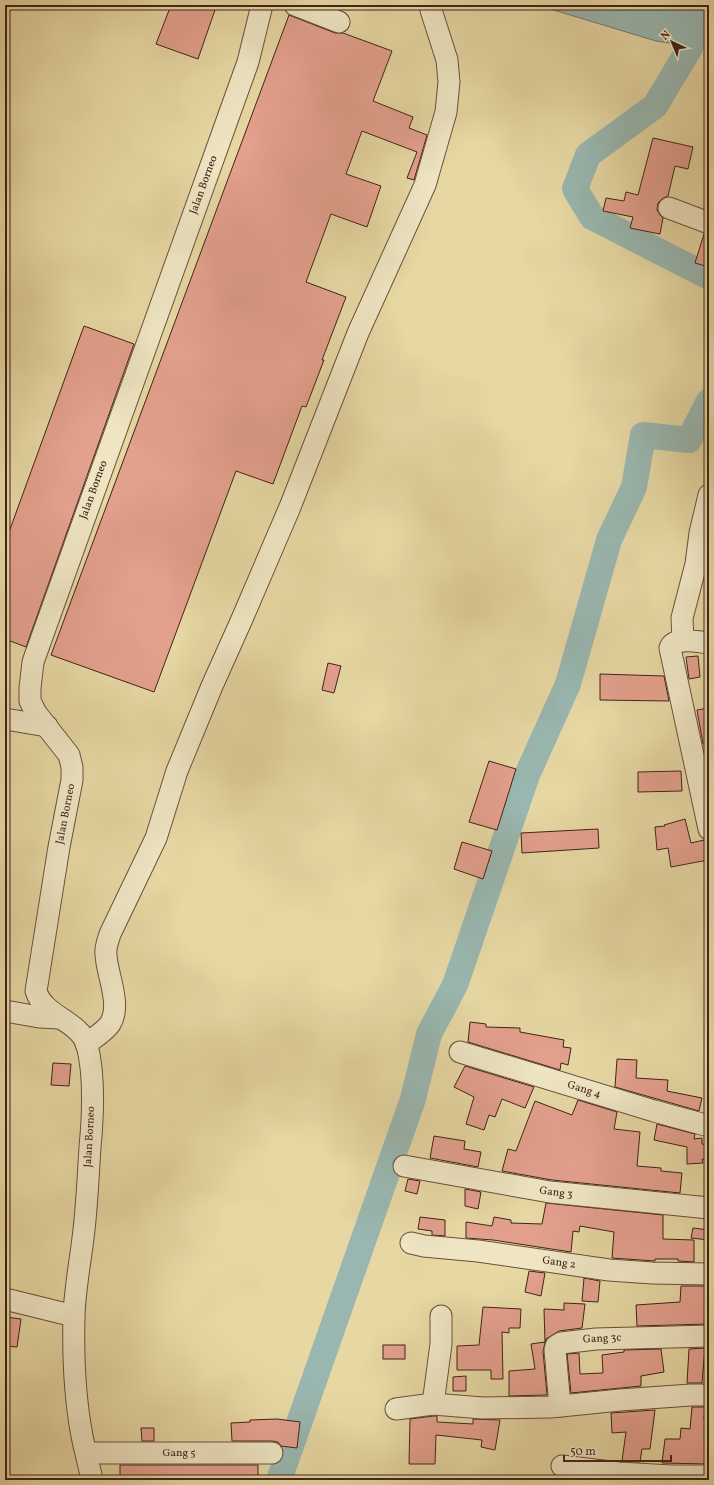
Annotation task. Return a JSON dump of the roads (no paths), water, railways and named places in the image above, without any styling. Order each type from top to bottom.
[{"type":"street","name":"Jalan Borneo","points":[[92,1480],[82,1436],[75,1372],[74,1316],[83,1236],[92,1127],[92,1083],[86,1044],[78,1031],[50,1011],[41,1002],[36,991],[59,847],[72,780],[72,767],[69,755],[36,713],[30,701],[30,688],[33,662],[248,62],[262,5]]},
{"type":"street","points":[[295,5],[339,22]]},
{"type":"street","points":[[86,1044],[110,1024],[114,1014],[111,976],[106,955],[106,945],[110,934],[156,838],[177,771],[212,686],[287,514],[358,333],[425,185],[446,112],[449,82],[447,60],[431,10]]},
{"type":"street","points":[[669,208],[709,223]]},
{"type":"street","points":[[683,641],[682,618],[696,564],[700,533],[709,495]]},
{"type":"street","points":[[709,643],[676,641],[670,648],[709,829]]},
{"type":"street","points":[[5,719],[47,726]]},
{"type":"street","points":[[5,1010],[39,1017],[59,1018]]},
{"type":"street","name":"Gang 4","points":[[460,1052],[654,1111],[709,1126]]},
{"type":"street","name":"Gang 3","points":[[404,1166],[550,1192],[709,1208]]},
{"type":"street","name":"Gang 2","points":[[411,1243],[424,1246],[478,1251],[609,1270],[652,1273],[709,1274]]},
{"type":"street","points":[[5,1299],[74,1316]]},
{"type":"street","points":[[434,1404],[441,1344],[441,1316]]},
{"type":"street","name":"Gang 3c","points":[[560,1406],[555,1350],[556,1346],[561,1343],[596,1339],[709,1336]]},
{"type":"street","points":[[396,1409],[434,1404],[483,1408],[560,1406],[620,1400],[709,1395]]},
{"type":"street","name":"Gang 5","points":[[87,1453],[272,1452]]},
{"type":"street","points":[[562,1466],[619,1473],[671,1476],[709,1476]]},
{"type":"water","points":[[537,5],[709,5],[709,49],[656,41]]},
{"type":"waterway","points":[[687,5],[691,46],[655,106],[588,155],[575,189],[592,217],[709,277]]},
{"type":"waterway","points":[[279,1480],[413,1099],[429,1034],[455,985],[527,775],[568,684],[609,540],[634,487],[643,435],[689,440],[709,401]]}]
